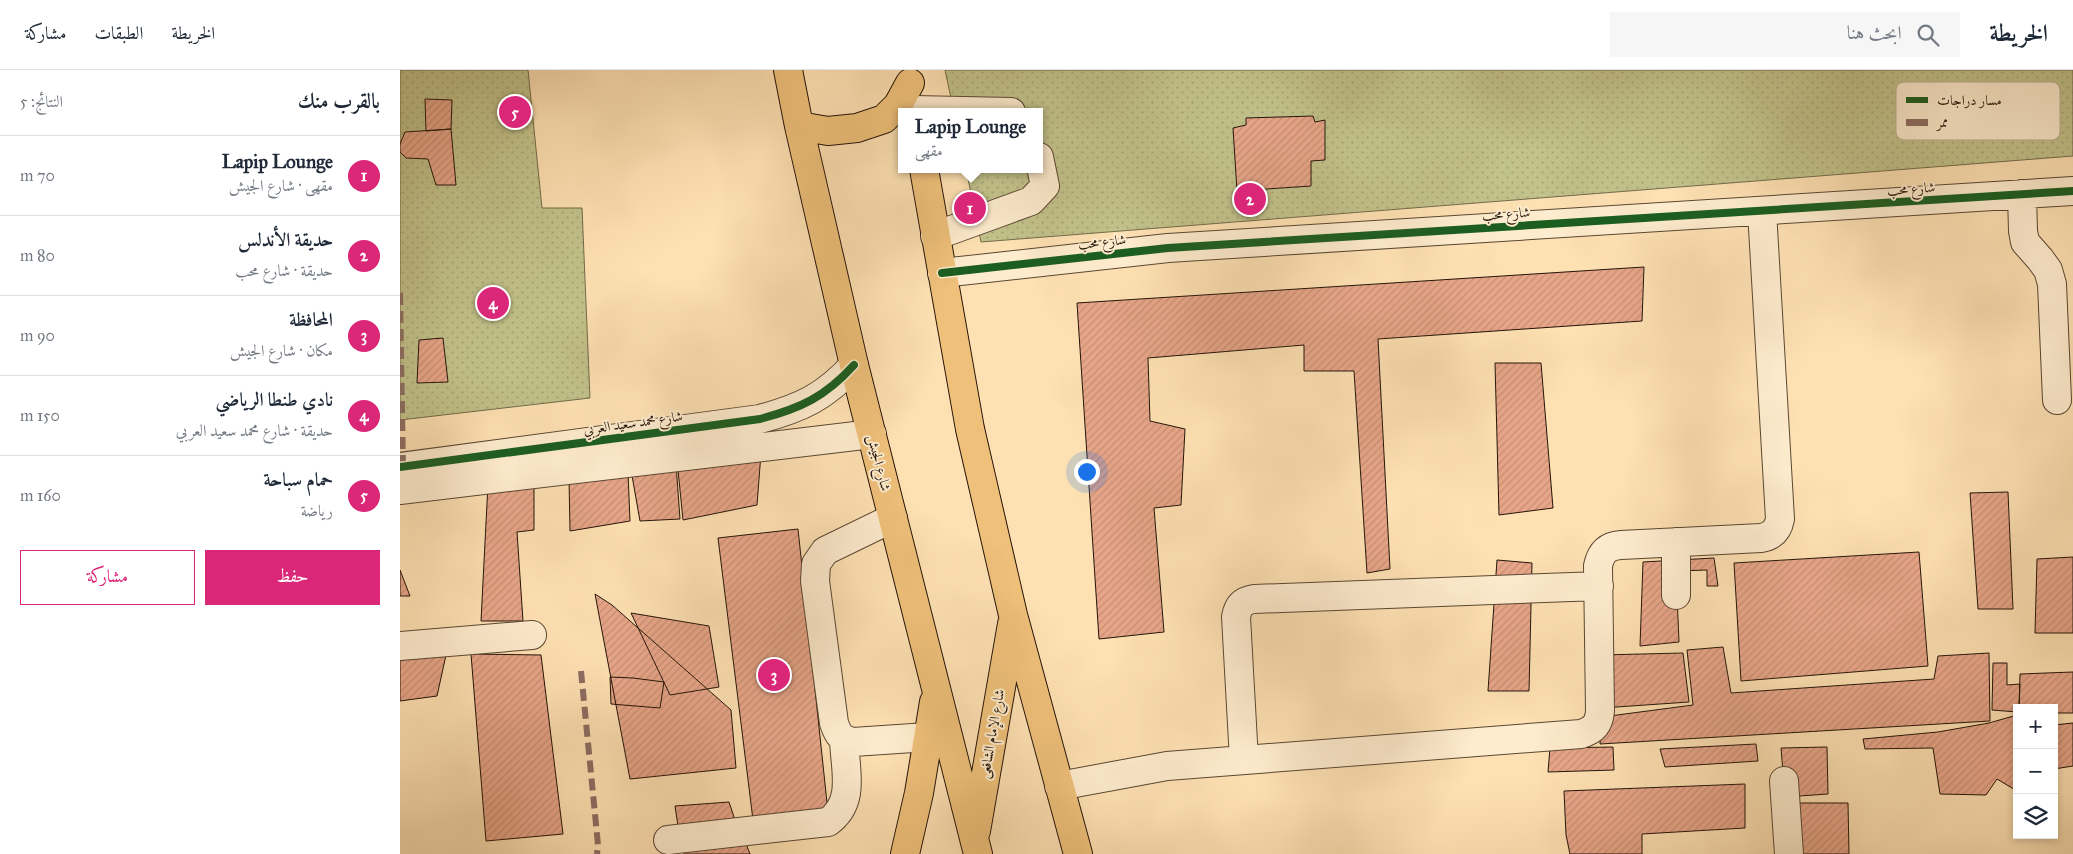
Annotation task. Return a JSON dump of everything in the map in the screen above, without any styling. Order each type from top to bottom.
[{"type":"main road","name":"شارع الجيش","points":[[788,70],[854,365],[974,849]]},
{"type":"main road","points":[[799,126],[828,131],[857,128],[884,119],[898,106],[908,77]]},
{"type":"main road","points":[[908,77],[914,108]]},
{"type":"main road","points":[[925,173],[970,429],[1013,615],[1078,854]]},
{"type":"main road","name":"شارع الإمام الشافعى","points":[[974,849],[1013,615]]},
{"type":"main road","points":[[905,854],[919,793],[936,693]]},
{"type":"street","points":[[935,236],[1031,201],[1044,186],[1042,173]]},
{"type":"street","name":"شارع محب","points":[[942,273],[1168,248],[2073,191]]},
{"type":"street","points":[[2022,194],[2022,231],[2025,242],[2048,270],[2052,284],[2063,297],[2057,400]]},
{"type":"street","points":[[1059,786],[1158,767],[1589,732],[1596,726],[1599,719],[1599,586],[1600,558],[1605,550],[1612,546],[1761,538],[1768,536],[1779,526],[1762,211]]},
{"type":"street","name":"شارع محمد سعيد العربي","points":[[400,467],[760,419],[787,412],[813,400],[837,384],[854,365]]},
{"type":"street","points":[[400,490],[872,434]]},
{"type":"street","points":[[893,518],[825,551],[816,564],[815,581],[834,723],[837,733],[844,740],[853,742],[928,737]]},
{"type":"street","points":[[1676,542],[1676,595]]},
{"type":"street","points":[[1244,760],[1236,617],[1238,608],[1244,601],[1254,599],[1599,586]]},
{"type":"street","points":[[400,646],[532,635]]},
{"type":"street","points":[[668,840],[828,822],[837,816],[846,798],[844,740]]},
{"type":"street","points":[[1784,781],[1789,854]]},
{"type":"green space","points":[[400,70],[528,70],[542,208],[582,208],[590,398],[400,420]]},
{"type":"green space","points":[[945,70],[2073,70],[2073,156],[981,242],[967,173],[1043,173],[1043,108],[953,108]]},
{"type":"building","points":[[425,99],[452,100],[451,129],[426,131]]},
{"type":"building","points":[[1313,116],[1315,122],[1325,120],[1325,160],[1311,161],[1311,186],[1237,191],[1233,128],[1246,125],[1246,118]]},
{"type":"building","points":[[451,129],[456,185],[436,185],[428,159],[406,158],[400,152],[400,144],[405,132]]},
{"type":"building","points":[[1644,267],[1642,321],[1378,339],[1390,569],[1367,573],[1354,371],[1304,371],[1304,345],[1148,358],[1150,421],[1185,429],[1181,505],[1154,508],[1164,632],[1099,639],[1077,303]]},
{"type":"building","points":[[443,338],[448,382],[417,383],[419,340]]},
{"type":"building","points":[[1495,363],[1541,363],[1553,508],[1499,515]]},
{"type":"building","points":[[761,453],[757,505],[683,520],[677,460]]},
{"type":"building","points":[[676,464],[680,519],[640,521],[631,470]]},
{"type":"building","points":[[628,473],[630,521],[570,531],[569,479]]},
{"type":"building","points":[[534,480],[534,530],[517,532],[523,621],[481,621],[488,484]]},
{"type":"building","points":[[2008,492],[2013,609],[1978,609],[1970,493]]},
{"type":"building","points":[[798,529],[828,812],[753,820],[718,538]]},
{"type":"building","points":[[1919,552],[1928,666],[1741,681],[1734,563]]},
{"type":"building","points":[[2073,557],[2073,633],[2035,633],[2037,559]]},
{"type":"building","points":[[1714,558],[1718,586],[1707,586],[1707,570],[1676,571],[1679,642],[1640,646],[1643,562]]},
{"type":"building","points":[[1497,560],[1532,563],[1529,691],[1488,691]]},
{"type":"building","points":[[400,570],[410,596],[400,596]]},
{"type":"building","points":[[595,594],[612,605],[731,710],[736,768],[630,779]]},
{"type":"building","points":[[631,613],[709,626],[719,687],[670,695]]},
{"type":"building","points":[[1723,647],[1731,693],[1934,679],[1938,656],[1989,653],[1990,721],[1600,744],[1602,717],[1693,705],[1687,650]]},
{"type":"building","points":[[1683,653],[1689,702],[1602,708],[1601,655]]},
{"type":"building","points":[[471,654],[541,655],[563,834],[486,841]]},
{"type":"building","points":[[446,655],[437,696],[400,701],[400,660]]},
{"type":"building","points":[[1993,663],[2007,663],[2007,685],[2020,684],[2019,704],[2013,704],[2013,712],[1992,710]]},
{"type":"building","points":[[2073,672],[2073,713],[2058,713],[2058,704],[2019,704],[2020,674]]},
{"type":"building","points":[[610,677],[664,682],[660,708],[611,704]]},
{"type":"building","points":[[2013,716],[2013,789],[1997,779],[1986,795],[1940,794],[1933,748],[1865,749],[1863,739],[1938,732],[1989,723]]},
{"type":"building","points":[[2073,723],[2073,766],[2058,768],[2058,725]]},
{"type":"building","points":[[1756,744],[1758,761],[1665,767],[1660,749]]},
{"type":"building","points":[[1613,747],[1614,770],[1548,772],[1550,748]]},
{"type":"building","points":[[1827,747],[1828,794],[1785,797],[1781,748]]},
{"type":"building","points":[[1745,784],[1745,828],[1642,834],[1642,854],[1570,854],[1566,835],[1564,791]]},
{"type":"building","points":[[729,802],[738,829],[680,839],[675,806]]},
{"type":"building","points":[[1794,803],[1848,803],[1849,854],[1776,854]]},
{"type":"building","points":[[745,841],[750,854],[684,854],[682,843]]},
{"type":"marked path","points":[[400,293],[403,467]]},
{"type":"marked path","points":[[581,671],[598,845],[597,854]]},
{"type":"cycle path","points":[[942,273],[1168,248],[2073,191]]},
{"type":"cycle path","points":[[400,467],[760,419],[800,406],[812,400],[833,385],[854,365]]},
{"type":"place","name":"حمام سباحة","points":[[515,112]]},
{"type":"place","name":"حديقة الأندلس","points":[[1250,199]]},
{"type":"place","name":"Lapip Lounge","points":[[970,208]]},
{"type":"place","name":"نادي طنطا الرياضي","points":[[493,303]]},
{"type":"place","name":"المحافظة","points":[[774,675]]}]
